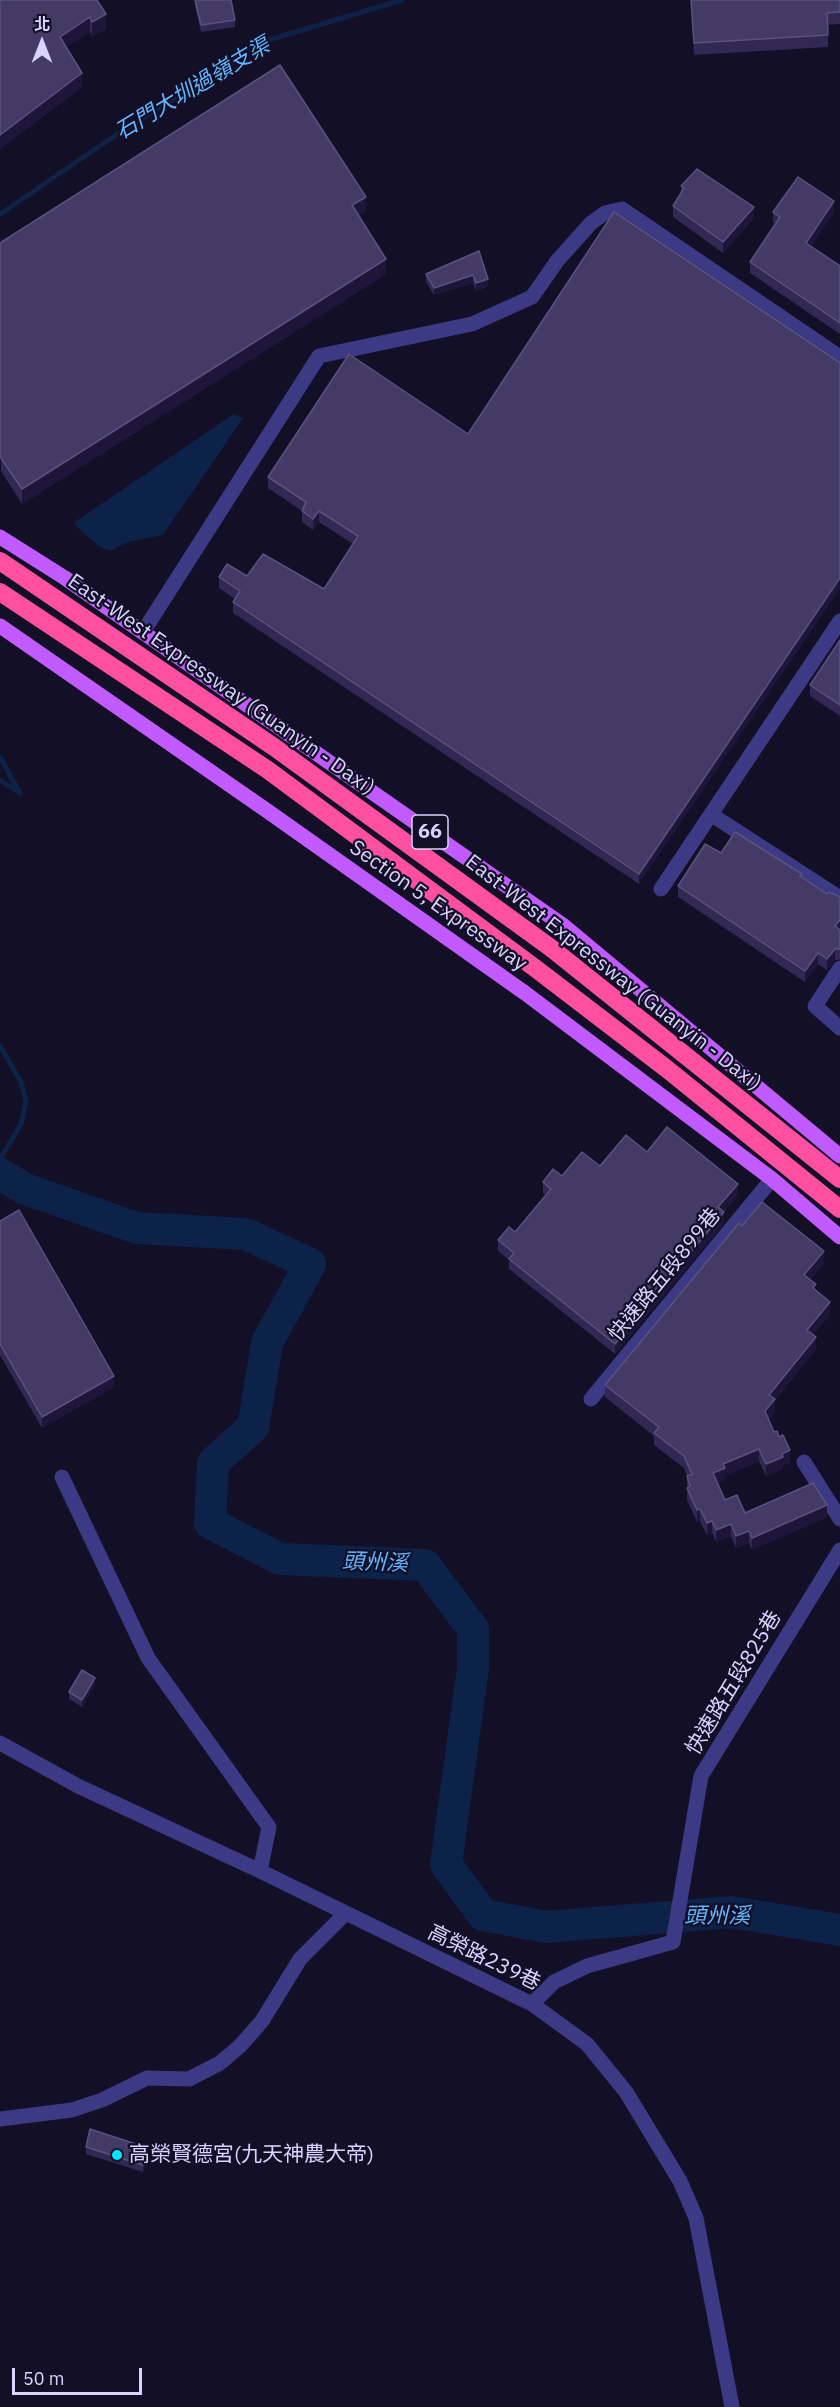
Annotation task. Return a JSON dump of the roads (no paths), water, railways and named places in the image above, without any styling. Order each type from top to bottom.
[{"type":"highway","name":"East-West Expressway (Guanyin - Daxi)","points":[[0,561],[274,747],[551,948],[840,1179]]},
{"type":"highway","name":"East-West Expressway (Guanyin - Daxi)","points":[[0,592],[268,770],[554,982],[840,1209]]},
{"type":"main road","name":"66","points":[[0,537],[143,632],[564,926],[840,1156]]},
{"type":"main road","name":"Section 5, Expressway","points":[[0,626],[516,987],[772,1179],[840,1237]]},
{"type":"street","points":[[143,632],[319,356],[472,324],[532,297],[557,261],[591,223],[605,213],[622,209],[840,357]]},
{"type":"street","points":[[661,889],[840,621]]},
{"type":"street","points":[[712,815],[840,898]]},
{"type":"street","points":[[840,968],[815,1006],[840,1028]]},
{"type":"street","name":"快速路五段899巷","points":[[591,1399],[772,1179]]},
{"type":"street","points":[[804,1462],[840,1519]]},
{"type":"street","points":[[62,1477],[148,1658],[269,1827],[260,1870]]},
{"type":"street","name":"快速路五段825巷","points":[[532,2004],[554,1982],[587,1966],[673,1942],[702,1776],[840,1550]]},
{"type":"street","name":"高榮路239巷","points":[[0,1743],[78,1786],[260,1870],[345,1914],[532,2004],[587,2044],[626,2092],[680,2181],[696,2217],[732,2407]]},
{"type":"street","points":[[0,2119],[72,2110],[102,2100],[147,2078],[189,2079],[220,2063],[262,2021],[277,1992],[300,1959],[345,1914]]},
{"type":"water","points":[[234,414],[243,418],[163,535],[128,542],[110,551],[97,545],[73,523]]},
{"type":"waterway","name":"石門大圳過嶺支渠","points":[[0,214],[125,129],[269,40],[402,0]]},
{"type":"waterway","name":"石門大圳過嶺支渠","points":[[0,757],[20,793],[0,780]]},
{"type":"waterway","name":"石門大圳過嶺支渠","points":[[0,1046],[21,1082],[26,1101],[21,1124],[0,1159]]},
{"type":"waterway","name":"頭州溪","points":[[0,1174],[25,1189],[137,1228],[246,1234],[310,1264],[267,1343],[253,1427],[213,1463],[210,1523],[280,1559],[425,1565],[473,1629],[473,1668],[446,1864],[483,1915],[546,1927],[731,1912],[840,1930]]},
{"type":"place","name":"高榮賢德宮(九天神農大帝)","points":[[117,2155]]}]
